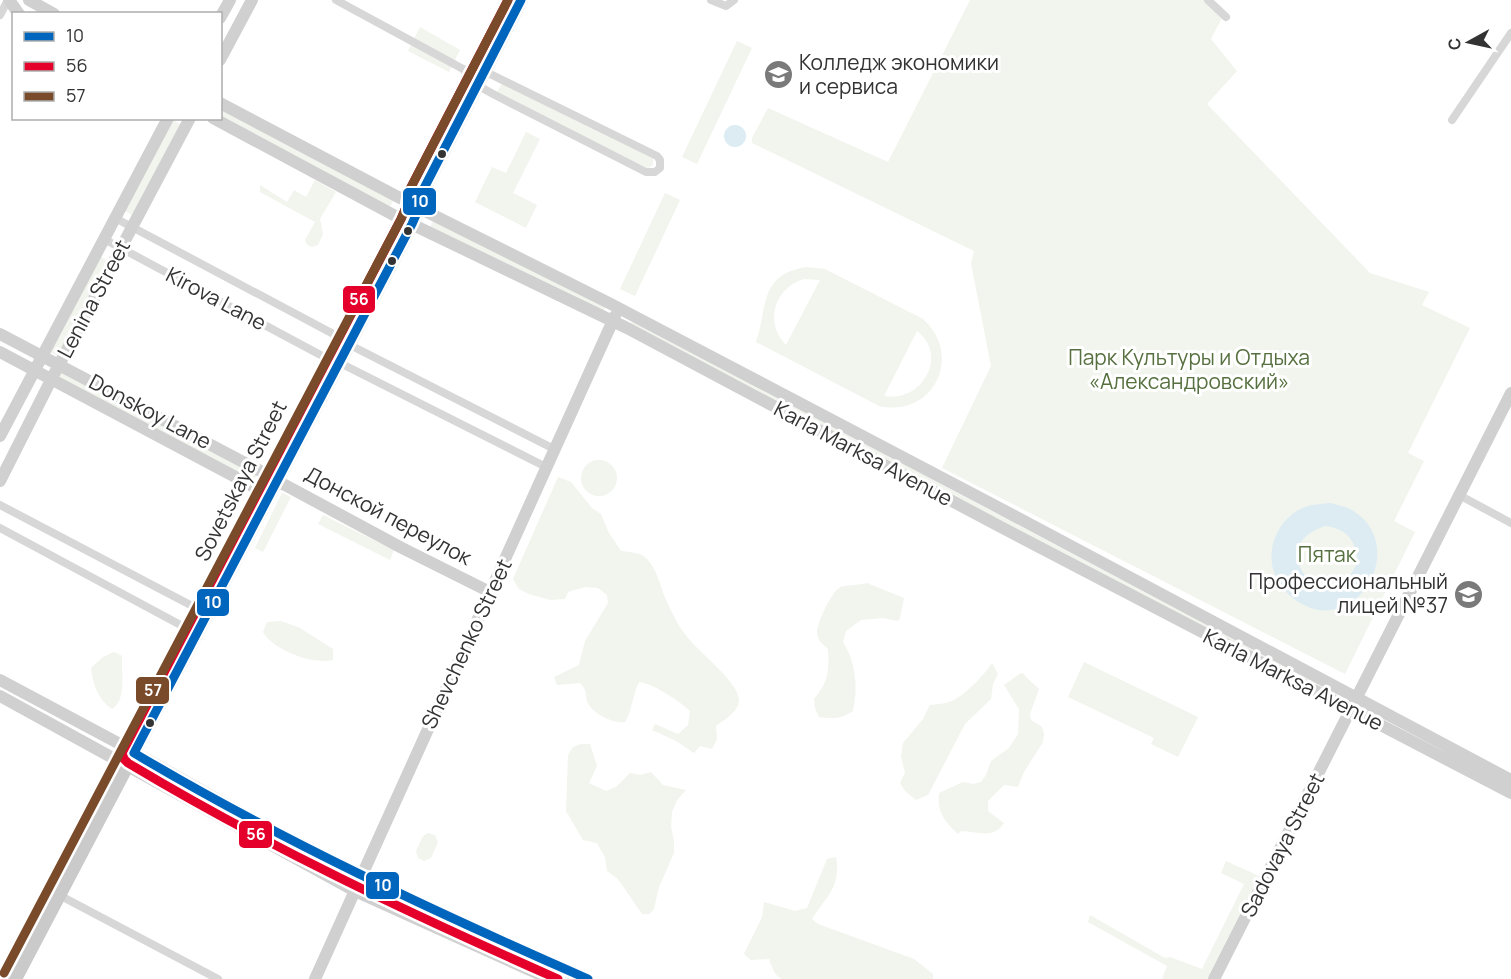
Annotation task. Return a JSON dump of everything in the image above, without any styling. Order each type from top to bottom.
[{"type":"main road","points":[[8,0],[17,12]]},
{"type":"main road","points":[[29,0],[50,12]]},
{"type":"main road","points":[[222,14],[230,0]]},
{"type":"main road","points":[[222,56],[252,0]]},
{"type":"main road","name":"Sovetskaya Street","points":[[129,750],[521,0]]},
{"type":"main road","name":"Karla Marksa Avenue","points":[[222,104],[416,202],[1511,780]]},
{"type":"main road","name":"Lenina Street","points":[[0,436],[167,120]]},
{"type":"main road","name":"Lenina Street","points":[[0,481],[59,364],[189,120]]},
{"type":"main road","name":"Karla Marksa Avenue","points":[[217,120],[406,222],[613,321],[1511,793]]},
{"type":"main road","name":"Shevchenko Street","points":[[315,979],[618,309]]},
{"type":"main road","name":"Donskoy Lane","points":[[0,334],[272,479]]},
{"type":"main road","name":"Donskoy Lane","points":[[0,352],[261,490]]},
{"type":"main road","name":"Sadovaya Street","points":[[1214,979],[1511,393]]},
{"type":"main road","name":"Sovetskaya Street","points":[[15,979],[59,895],[198,609],[261,490],[272,479]]},
{"type":"main road","name":"Донской переулок","points":[[272,479],[490,592]]},
{"type":"main road","points":[[0,680],[360,877],[588,979]]},
{"type":"main road","points":[[0,696],[355,891],[550,979]]},
{"type":"main road","name":"Sovetskaya Street","points":[[3,979],[122,764]]},
{"type":"street","points":[[0,15],[8,0]]},
{"type":"street","points":[[336,0],[463,69],[477,85],[646,172],[656,172],[660,168],[660,160],[657,156],[484,71],[463,69]]},
{"type":"street","points":[[711,0],[726,6],[734,0]]},
{"type":"street","points":[[1208,0],[1226,17]]},
{"type":"street","points":[[1452,120],[1511,33]]},
{"type":"street","name":"Kirova Lane","points":[[115,218],[556,450]]},
{"type":"street","name":"Kirova Lane","points":[[104,239],[334,361],[548,468]]},
{"type":"street","points":[[1459,495],[1511,523]]},
{"type":"street","points":[[0,505],[198,609]]},
{"type":"street","points":[[0,528],[188,629]]},
{"type":"street","points":[[59,895],[218,979]]},
{"type":"green space","name":"Парк Культуры и Отдыха «Александровский»","points":[[970,0],[1204,0],[1222,18],[1211,39],[1237,71],[1207,104],[1370,273],[1429,292],[1422,305],[1470,328],[1408,453],[1424,461],[1394,521],[1415,532],[1345,674],[942,468],[991,366],[971,263],[974,251],[752,143],[752,138],[768,108],[888,162]]},
{"type":"green space","points":[[420,27],[460,50],[449,72],[408,51]]},
{"type":"green space","points":[[737,41],[752,48],[697,164],[682,157]]},
{"type":"green space","points":[[503,81],[653,157],[653,165],[648,168],[496,94]]},
{"type":"green space","points":[[222,108],[394,200],[389,208],[222,119]]},
{"type":"green space","points":[[170,120],[180,124],[132,215],[123,210]]},
{"type":"green space","points":[[526,132],[540,139],[513,193],[537,205],[526,228],[475,202],[492,167],[506,173]]},
{"type":"green space","points":[[315,180],[336,192],[320,219],[323,234],[318,245],[312,247],[307,245],[305,240],[315,222],[260,192],[260,185],[287,202],[294,190],[306,197]]},
{"type":"green space","points":[[665,193],[680,200],[635,296],[620,289]]},
{"type":"green space","points":[[434,220],[606,305],[603,313],[430,227]]},
{"type":"green space","points":[[99,256],[108,261],[58,356],[48,351]]},
{"type":"green space","points":[[806,267],[825,269],[923,319],[935,334],[941,350],[941,366],[937,381],[927,394],[914,403],[898,407],[879,406],[756,342],[764,305],[772,285],[791,271]],"holes":[[[804,279],[820,280],[786,345],[775,327],[776,307],[785,290]],[[917,331],[926,341],[931,352],[931,364],[927,375],[920,385],[910,392],[898,396],[884,396]]]},
{"type":"green space","points":[[632,321],[1330,690],[1328,694],[630,325]]},
{"type":"green space","points":[[62,371],[256,474],[256,477],[249,478],[59,378]]},
{"type":"green space","points":[[599,460],[612,465],[617,478],[612,491],[599,496],[586,491],[581,478],[586,465]]},
{"type":"green space","points":[[558,477],[571,482],[592,508],[601,514],[609,533],[621,551],[638,554],[647,559],[654,569],[677,623],[737,692],[739,703],[731,715],[716,726],[717,739],[712,749],[700,746],[694,753],[676,741],[652,730],[655,724],[678,734],[688,725],[690,711],[651,685],[639,682],[628,717],[625,722],[620,722],[603,717],[593,710],[580,683],[557,685],[554,677],[579,665],[585,641],[608,603],[607,595],[598,588],[585,587],[568,592],[565,599],[550,600],[519,589],[513,579]]},
{"type":"green space","points":[[282,493],[291,497],[263,552],[255,548]]},
{"type":"green space","points":[[323,515],[394,550],[390,560],[318,524]]},
{"type":"green space","points":[[867,583],[904,598],[900,618],[898,621],[883,618],[861,620],[846,631],[843,642],[851,658],[855,675],[853,711],[837,718],[819,717],[814,699],[823,687],[828,664],[828,649],[817,634],[821,617],[828,602],[839,588]]},
{"type":"green space","points":[[281,621],[300,628],[333,649],[333,660],[305,658],[275,645],[263,632],[267,622]]},
{"type":"green space","points":[[114,652],[122,656],[122,685],[120,699],[112,709],[97,691],[91,668],[103,657]]},
{"type":"green space","points":[[1084,662],[1198,717],[1178,757],[1151,744],[1154,738],[1068,697]]},
{"type":"green space","points":[[992,663],[998,674],[993,684],[991,699],[965,724],[928,795],[916,800],[905,791],[900,783],[905,772],[901,757],[903,743],[923,719],[930,705],[949,702],[961,696]]},
{"type":"green space","points":[[1021,673],[1025,674],[1039,689],[1030,714],[1031,720],[1042,727],[1043,742],[1024,772],[1018,787],[1004,785],[988,801],[988,811],[1004,823],[1000,828],[990,833],[961,831],[958,834],[942,816],[939,793],[963,782],[973,784],[981,782],[991,761],[1009,748],[1018,734],[1019,709],[1004,685]]},
{"type":"green space","points":[[590,744],[597,766],[589,783],[606,791],[616,787],[630,773],[640,775],[651,772],[663,785],[686,790],[677,800],[672,812],[674,853],[659,887],[654,909],[649,914],[642,914],[618,879],[607,871],[605,857],[597,843],[583,840],[566,811],[568,755],[573,747]]},
{"type":"green space","points":[[428,833],[435,835],[438,842],[431,858],[424,861],[418,858],[416,851],[423,836]]},
{"type":"green space","points":[[836,857],[835,884],[812,919],[818,924],[914,959],[933,974],[933,979],[782,979],[775,973],[769,959],[751,960],[744,954],[762,917],[764,902],[795,911],[807,908],[827,859]]},
{"type":"green space","points":[[1226,861],[1259,876],[1207,979],[1162,979],[1167,966],[1088,922],[1090,915],[1165,958],[1170,957],[1202,969],[1244,884],[1221,873]]},
{"type":"green space","points":[[365,884],[576,979],[560,979],[361,891]]},
{"type":"shaded area","points":[[735,125],[743,128],[746,136],[743,144],[735,147],[727,144],[724,136],[727,128]]},
{"type":"shaded area","points":[[1330,503],[1348,508],[1367,523],[1376,541],[1377,561],[1370,581],[1358,597],[1342,607],[1322,610],[1300,603],[1284,590],[1274,572],[1272,552],[1278,532],[1290,516],[1308,506]],"holes":[[[1325,526],[1343,531],[1354,545],[1357,557],[1355,567],[1349,576],[1330,586],[1320,585],[1310,580],[1302,571],[1297,555],[1298,548],[1305,537]]]},
{"type":"transit line","name":"56","points":[[508,0],[409,191],[407,205],[401,219],[122,753],[128,763],[286,851],[448,930],[558,979]]},
{"type":"transit line","name":"57","points":[[4,973],[401,219],[407,205],[409,191],[508,0]]},
{"type":"transit line","name":"10","points":[[521,0],[420,196],[419,208],[412,224],[134,753],[301,845],[472,927],[588,979]]},
{"type":"place","name":"Колледж экономики и сервиса","points":[[778,75]]},
{"type":"place","name":"Профессиональный лицей №37","points":[[1469,594]]},
{"type":"park label","name":"Пятак","points":[[1327,555]]}]
